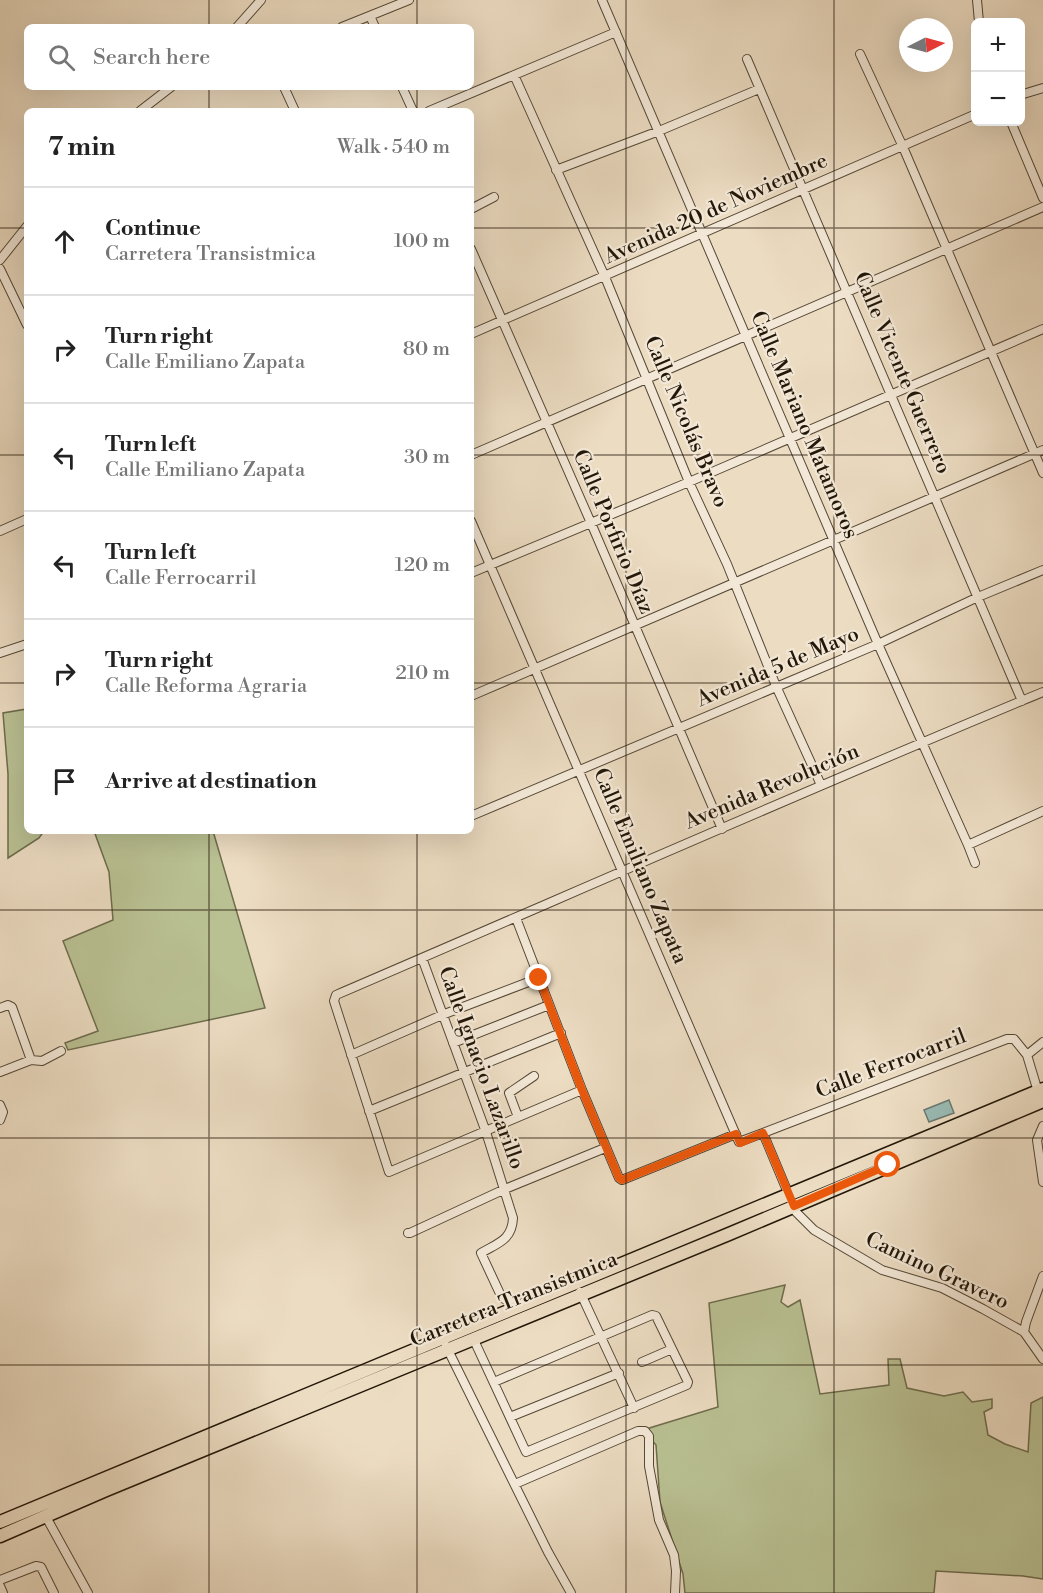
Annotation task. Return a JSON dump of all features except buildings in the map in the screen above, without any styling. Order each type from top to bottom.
[{"type":"main road","name":"Carretera Transistmica","points":[[0,1536],[45,1515],[447,1347],[462,1335],[492,1323],[504,1313],[729,1234],[733,1228],[845,1171],[1040,1087]]},
{"type":"main road","name":"Carretera Transistmica","points":[[0,1522],[447,1347],[474,1341],[578,1288],[791,1200],[1043,1101]]},
{"type":"street","points":[[240,24],[261,0]]},
{"type":"street","points":[[350,24],[409,0]]},
{"type":"street","name":"Calle Mariano Matamoros","points":[[603,0],[878,644],[975,863]]},
{"type":"street","points":[[977,0],[979,18]]},
{"type":"street","points":[[370,16],[374,24]]},
{"type":"street","points":[[436,108],[616,32]]},
{"type":"street","points":[[860,54],[903,147],[991,351],[1039,452],[1043,473]]},
{"type":"street","name":"Calle Vicente Guerrero","points":[[747,59],[1022,701]]},
{"type":"street","name":"Calle Nicolás Bravo","points":[[514,75],[605,277],[689,482],[735,582],[777,686],[822,785]]},
{"type":"street","points":[[1025,93],[1043,88]]},
{"type":"street","points":[[556,170],[659,131],[759,89]]},
{"type":"street","points":[[144,108],[167,90]]},
{"type":"street","points":[[285,90],[294,108]]},
{"type":"street","points":[[403,90],[412,108]]},
{"type":"street","name":"Avenida 20 de Noviembre","points":[[474,333],[971,116]]},
{"type":"street","points":[[1013,126],[1043,198]]},
{"type":"street","points":[[474,207],[494,197]]},
{"type":"street","points":[[474,454],[1043,207]]},
{"type":"street","points":[[0,260],[24,230]]},
{"type":"street","name":"Calle Porfirio Díaz","points":[[474,256],[722,829]]},
{"type":"street","points":[[0,268],[24,319]]},
{"type":"street","points":[[474,572],[689,482],[1043,329]]},
{"type":"street","points":[[474,695],[533,667],[1039,452]]},
{"type":"street","points":[[0,531],[24,520]]},
{"type":"street","name":"Calle Emiliano Zapata","points":[[474,528],[736,1134]]},
{"type":"street","name":"Avenida 5 de Mayo","points":[[474,815],[878,644],[978,597],[1043,570]]},
{"type":"street","points":[[0,654],[24,645]]},
{"type":"street","name":"Avenida Revolución","points":[[351,1054],[334,1001],[336,995],[621,870],[1043,692]]},
{"type":"street","points":[[968,844],[1043,811]]},
{"type":"street","points":[[516,918],[582,1090],[619,1178],[622,1180],[736,1134],[740,1143],[763,1133],[791,1200]]},
{"type":"street","name":"Calle Ignacio Lazarillo","points":[[422,958],[486,1132],[513,1218],[513,1228],[507,1238],[481,1253],[502,1298],[511,1302],[504,1313]]},
{"type":"street","points":[[539,978],[442,1015],[351,1054],[388,1172],[582,1090]]},
{"type":"street","points":[[0,1008],[8,1005],[12,1007],[31,1060]]},
{"type":"street","points":[[453,1043],[549,1005]]},
{"type":"street","points":[[369,1111],[561,1034]]},
{"type":"street","name":"Calle Ferrocarril","points":[[763,1133],[1007,1039],[1014,1039],[1027,1055]]},
{"type":"street","points":[[1040,1087],[1027,1055],[1043,1042]]},
{"type":"street","points":[[0,1072],[31,1060],[42,1061],[61,1051]]},
{"type":"street","points":[[518,1116],[509,1093],[534,1076]]},
{"type":"street","points":[[0,1106],[3,1112],[0,1120]]},
{"type":"street","points":[[1043,1126],[1037,1140],[1043,1182]]},
{"type":"street","points":[[408,1233],[605,1148]]},
{"type":"street","name":"Camino Gravero","points":[[791,1200],[804,1221],[814,1230],[882,1270],[942,1288],[1024,1332],[1043,1359]]},
{"type":"street","points":[[1024,1332],[1043,1276]]},
{"type":"street","points":[[578,1288],[634,1408]]},
{"type":"street","points":[[474,1341],[526,1452],[634,1408],[687,1385],[688,1382],[656,1316],[652,1316],[494,1382]]},
{"type":"street","points":[[447,1347],[571,1593]]},
{"type":"street","points":[[642,1362],[672,1349]]},
{"type":"street","points":[[510,1417],[619,1373]]},
{"type":"street","points":[[515,1484],[638,1431],[645,1431],[649,1436],[649,1466],[659,1520],[674,1555],[675,1593]]},
{"type":"street","points":[[45,1515],[88,1593]]},
{"type":"street","points":[[0,1580],[36,1566],[41,1567],[54,1593]]},
{"type":"street","points":[[0,1586],[3,1593]]},
{"type":"green space","points":[[24,710],[24,834],[42,834],[8,858],[8,774],[3,713]]},
{"type":"green space","points":[[95,834],[214,834],[265,1008],[68,1050],[65,1043],[98,1031],[63,941],[113,920],[109,872]]},
{"type":"green space","points":[[785,1285],[781,1302],[788,1307],[800,1300],[820,1394],[889,1385],[888,1359],[900,1359],[907,1388],[944,1396],[963,1392],[972,1402],[992,1399],[992,1408],[984,1412],[988,1435],[1028,1452],[1031,1403],[1043,1397],[1043,1579],[936,1571],[934,1593],[685,1593],[683,1574],[660,1502],[656,1445],[643,1430],[718,1407],[709,1303]]},
{"type":"water","points":[[949,1100],[954,1113],[929,1122],[924,1110]]},
{"type":"route","points":[[539,978],[605,1148],[622,1180],[736,1134],[740,1143],[763,1133],[794,1206],[888,1165]]}]
